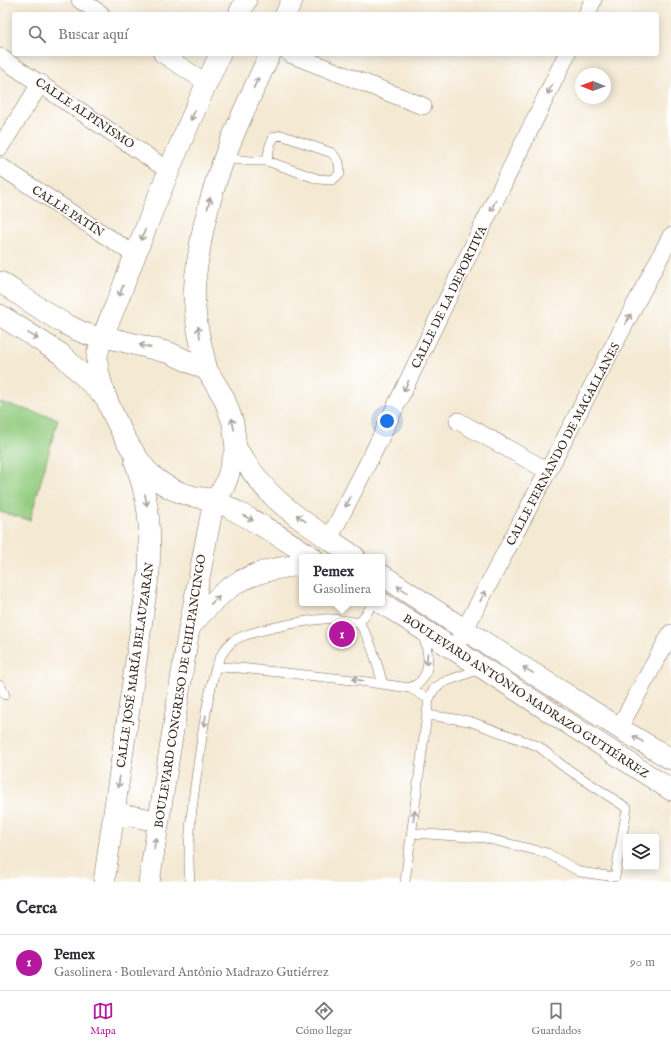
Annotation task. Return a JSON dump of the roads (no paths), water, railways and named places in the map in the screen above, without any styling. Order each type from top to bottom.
[{"type":"street","points":[[80,0],[98,12]]},
{"type":"street","points":[[587,12],[593,0]]},
{"type":"street","points":[[165,56],[207,84]]},
{"type":"street","points":[[219,56],[169,171],[135,255],[103,338],[97,356],[97,364],[107,400],[119,427],[131,449],[153,478],[170,489],[192,496],[214,500],[261,524],[307,554]]},
{"type":"street","points":[[214,500],[224,487],[236,448],[234,423],[224,398],[207,370],[199,336],[195,307],[195,274],[202,229],[214,183],[240,118],[269,56]]},
{"type":"street","points":[[295,56],[423,106]]},
{"type":"street","name":"CALLE DE LA DEPORTIVA","points":[[329,538],[378,444],[566,56]]},
{"type":"street","name":"CALLE ALPINISMO","points":[[0,57],[41,83],[169,171]]},
{"type":"street","points":[[0,147],[41,83]]},
{"type":"street","name":"CALLE PATÍN","points":[[0,166],[135,255]]},
{"type":"street","name":"CALLE FERNANDO DE MAGALLANES","points":[[454,650],[671,236]]},
{"type":"street","points":[[0,282],[72,328],[103,338],[170,353],[207,370]]},
{"type":"street","points":[[0,315],[61,354],[107,400]]},
{"type":"street","points":[[458,421],[548,470]]},
{"type":"street","points":[[236,448],[250,470],[268,492],[283,505],[351,554]]},
{"type":"street","name":"CALLE JOSÉ MARÍA BELAUZARÁN","points":[[104,882],[150,565],[148,513],[144,488],[131,449]]},
{"type":"street","name":"BOULEVARD CONGRESO DE CHILPANCINGO","points":[[149,882],[189,629],[214,500]]},
{"type":"street","points":[[189,629],[212,602],[239,581],[269,570],[299,565]]},
{"type":"street","name":"BOULEVARD ANTÔNIO MADRAZO GUTIÉRREZ","points":[[385,578],[619,728],[671,759]]},
{"type":"street","name":"BOULEVARD ANTÔNIO MADRAZO GUTIÉRREZ","points":[[385,605],[671,790]]},
{"type":"street","points":[[619,728],[671,632]]},
{"type":"street","points":[[114,812],[158,821]]},
{"type":"lane","points":[[224,158],[267,161],[318,179],[332,180],[340,174],[339,162],[332,153],[281,135],[274,137],[270,145],[267,161]]},
{"type":"lane","points":[[359,623],[372,606]]},
{"type":"lane","points":[[190,882],[192,810],[212,682],[216,667],[223,652],[232,642],[244,636],[278,627],[323,619],[359,623]]},
{"type":"lane","points":[[359,623],[367,637],[383,684]]},
{"type":"lane","points":[[410,688],[421,681],[426,671],[428,661],[426,643],[417,626]]},
{"type":"lane","points":[[216,667],[240,668],[353,680],[410,688],[429,699]]},
{"type":"lane","points":[[405,882],[429,699],[434,690],[444,682],[484,668]]},
{"type":"lane","points":[[0,685],[5,695]]},
{"type":"lane","points":[[412,834],[485,838],[548,853],[580,872],[616,877],[627,808],[564,766],[538,746],[469,721],[426,715]]},
{"type":"place","name":"Pemex","points":[[342,634]]}]
